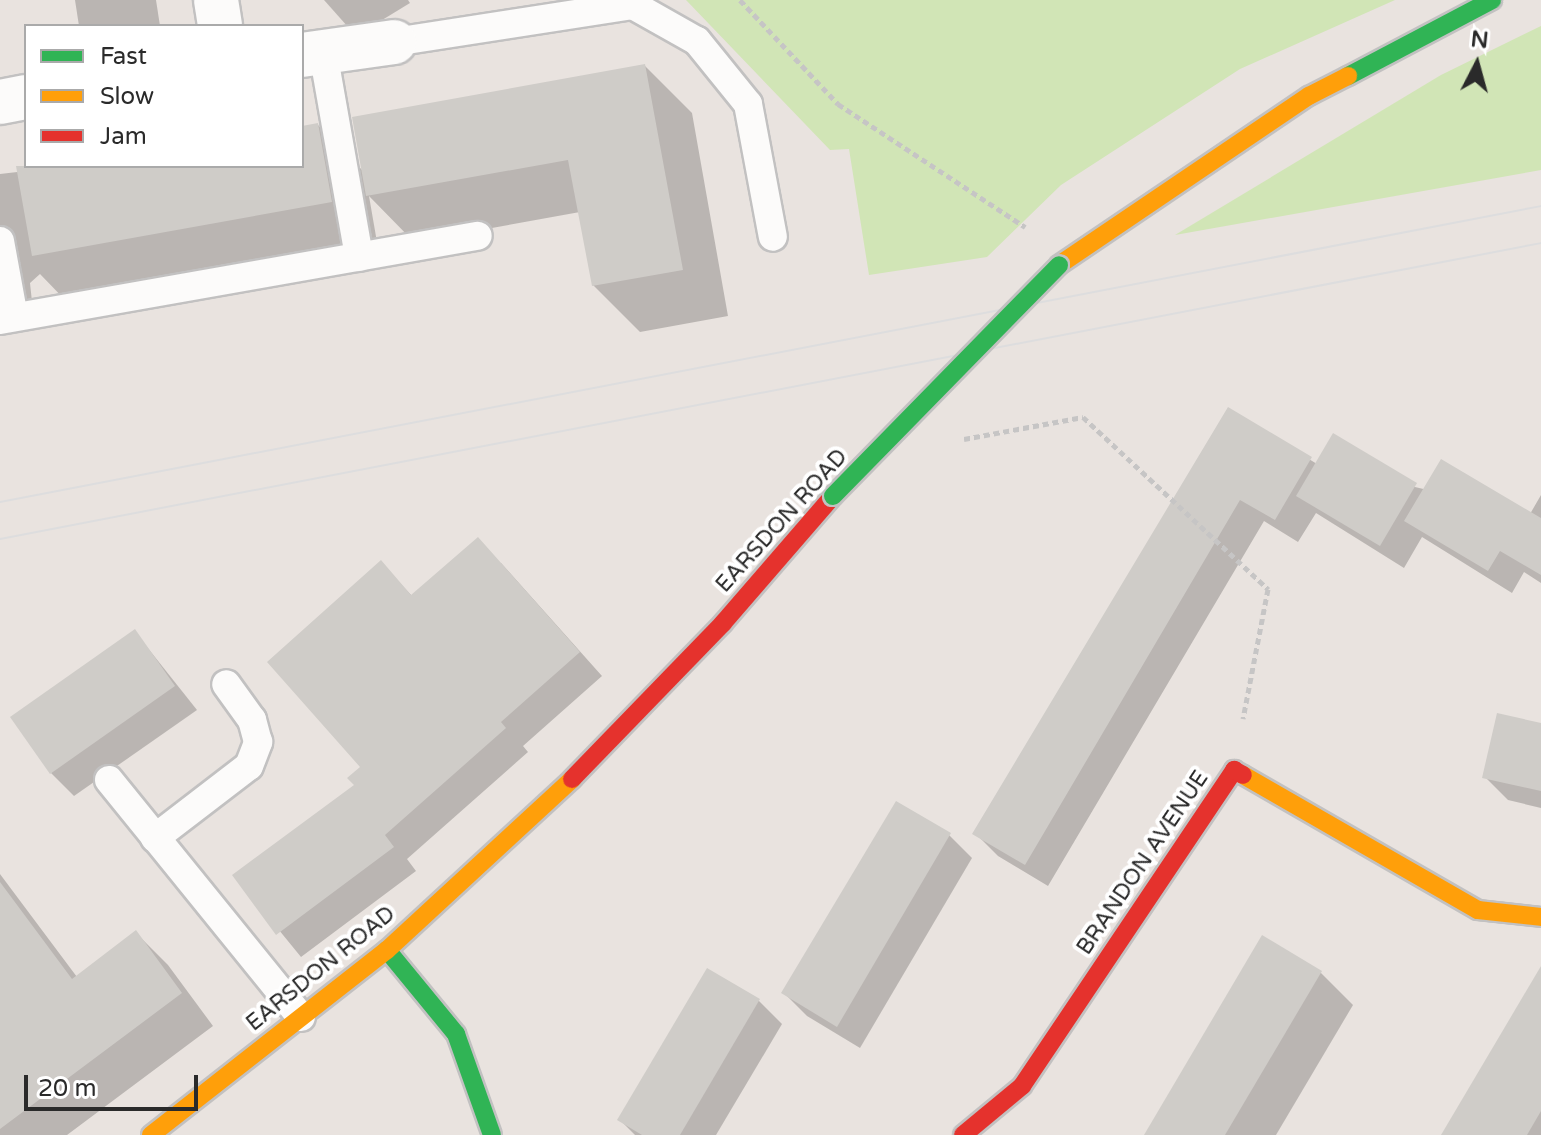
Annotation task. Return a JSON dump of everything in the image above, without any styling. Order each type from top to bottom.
[{"type":"street","points":[[216,0],[220,24]]},
{"type":"street","name":"EARSDON ROAD","points":[[151,1135],[387,950],[552,799],[723,623],[833,496],[1059,265],[1309,96],[1492,0]]},
{"type":"street","points":[[313,54],[394,42]]},
{"type":"street","points":[[0,102],[24,97]]},
{"type":"street","name":"BRANDON AVENUE","points":[[963,1135],[1022,1086],[1234,770],[1478,910],[1541,917]]},
{"type":"street","points":[[387,950],[456,1034],[492,1135]]},
{"type":"lane","points":[[394,42],[633,5],[697,41],[748,104],[773,237]]},
{"type":"lane","points":[[313,54],[359,257]]},
{"type":"lane","points":[[0,241],[7,319],[478,236]]},
{"type":"lane","points":[[155,838],[249,766],[258,742],[252,720],[226,684]]},
{"type":"lane","points":[[109,780],[301,1017]]},
{"type":"path","points":[[740,0],[838,104],[1036,234]]},
{"type":"path","points":[[872,457],[1083,417],[1268,589],[1234,770]]},
{"type":"green space","points":[[686,0],[1395,0],[1240,69],[1061,185],[987,257],[869,275],[849,149],[830,150]]},
{"type":"green space","points":[[1541,26],[1541,170],[1175,235],[1441,75]]},
{"type":"building","points":[[645,64],[683,270],[592,286],[568,160],[366,196],[352,117]]},
{"type":"building","points":[[318,123],[332,202],[32,256],[16,166],[304,168],[304,126]]},
{"type":"building","points":[[1228,407],[1312,457],[1275,520],[1240,500],[1025,865],[972,834]]},
{"type":"building","points":[[1333,433],[1417,483],[1380,546],[1296,496]]},
{"type":"building","points":[[1441,459],[1541,518],[1541,575],[1500,551],[1488,571],[1404,521]]},
{"type":"building","points":[[478,537],[580,652],[501,722],[506,728],[385,835],[394,847],[276,935],[232,875],[354,785],[347,778],[360,767],[267,662],[381,560],[411,595]]},
{"type":"building","points":[[135,629],[175,686],[50,774],[10,717]]},
{"type":"building","points":[[1497,713],[1541,723],[1541,791],[1482,778]]},
{"type":"building","points":[[896,801],[951,833],[837,1027],[781,993]]},
{"type":"building","points":[[0,882],[72,979],[136,930],[182,993],[0,1129]]},
{"type":"building","points":[[1262,935],[1322,971],[1225,1135],[1144,1135]]},
{"type":"building","points":[[1541,966],[1541,1111],[1527,1135],[1441,1135]]},
{"type":"building","points":[[707,968],[760,999],[680,1135],[642,1135],[617,1120]]},
{"type":"tram line","points":[[0,502],[1541,206]]},
{"type":"tram line","points":[[0,539],[1541,243]]},
{"type":"traffic: fast","points":[[1348,76],[1492,0]]},
{"type":"traffic: fast","points":[[833,496],[1059,265]]},
{"type":"traffic: fast","points":[[387,950],[456,1034],[492,1135]]},
{"type":"traffic: slow","points":[[1059,265],[1309,96],[1348,76]]},
{"type":"traffic: slow","points":[[1243,775],[1478,910],[1541,917]]},
{"type":"traffic: slow","points":[[151,1135],[387,950],[572,779]]},
{"type":"traffic: jam","points":[[572,779],[723,623],[833,496]]},
{"type":"traffic: jam","points":[[963,1135],[1022,1086],[1234,770],[1243,775]]}]
